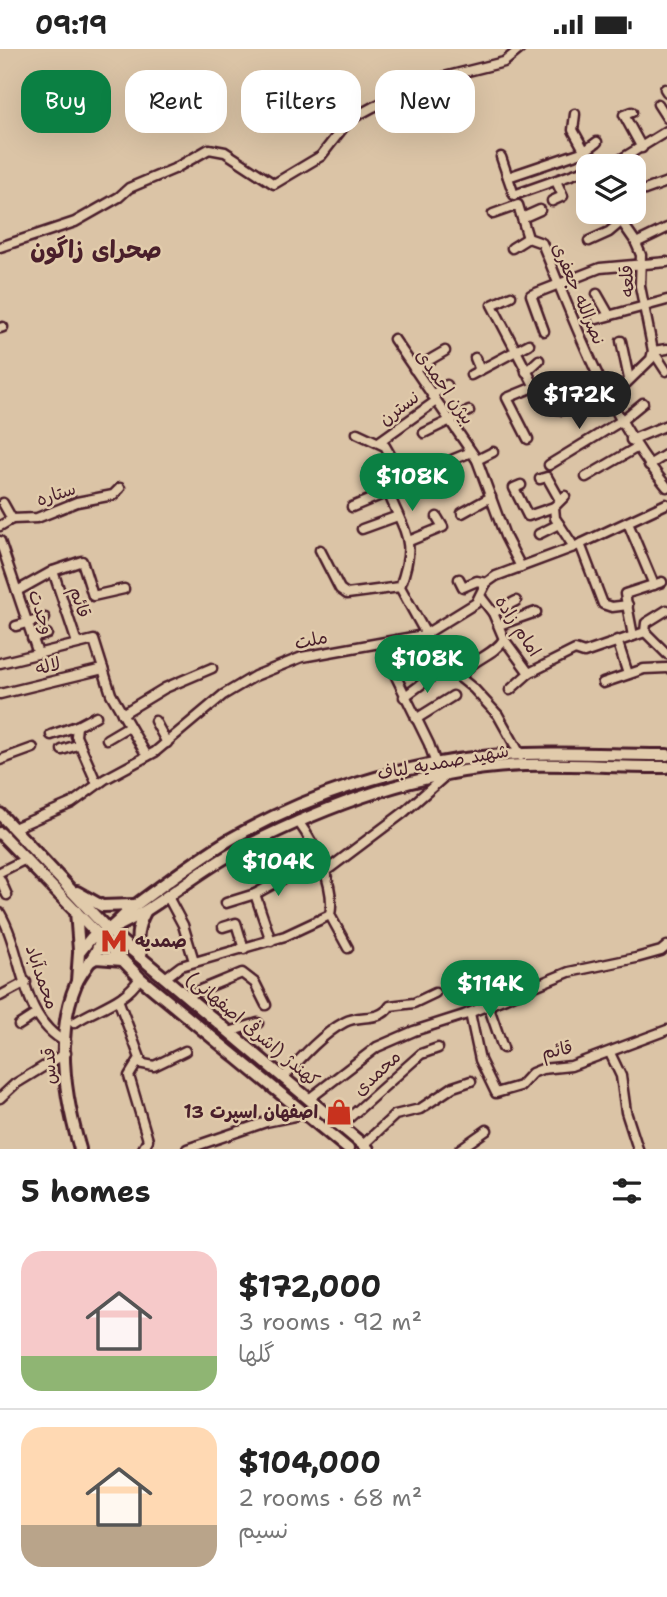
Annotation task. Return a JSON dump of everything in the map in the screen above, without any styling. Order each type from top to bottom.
[{"type":"main road","name":"شهید صمدیه لباف","points":[[141,908],[168,897],[233,853],[298,821],[358,796],[445,776],[523,765],[667,755]]},
{"type":"main road","name":"شهید صمدیه لباف","points":[[79,953],[91,938],[105,933],[141,908],[178,875],[229,841],[294,808],[361,783],[436,764],[492,756],[667,768]]},
{"type":"main road","name":"کهندژ (اشرفی اصفهانی)","points":[[0,814],[67,886],[123,960],[140,978],[348,1149]]},
{"type":"main road","name":"کهندژ (اشرفی اصفهانی)","points":[[0,833],[76,911],[142,958],[366,1147]]},
{"type":"main road","points":[[178,875],[186,885]]},
{"type":"main road","points":[[67,886],[102,906],[141,908],[137,945],[142,958]]},
{"type":"main road","points":[[76,911],[79,953],[77,981]]},
{"type":"main road","points":[[77,981],[97,951],[105,933]]},
{"type":"main road","points":[[89,961],[96,958],[123,960]]},
{"type":"main road","name":"قدس","points":[[77,981],[68,1012],[66,1048],[68,1099],[80,1149]]},
{"type":"street","points":[[0,247],[75,222],[119,197],[129,188],[174,169],[209,149],[225,152],[274,184],[321,156],[349,120],[436,79],[504,62],[520,49]]},
{"type":"street","points":[[657,104],[667,118]]},
{"type":"street","points":[[632,112],[624,115],[642,148]]},
{"type":"street","points":[[575,114],[573,130],[586,154]]},
{"type":"street","points":[[631,154],[665,134],[667,147]]},
{"type":"street","points":[[508,177],[584,151],[597,142]]},
{"type":"street","points":[[501,157],[514,195],[576,174]]},
{"type":"street","points":[[552,201],[563,196],[556,181]]},
{"type":"street","points":[[646,190],[667,183]]},
{"type":"street","name":"نصرالله جعفری","points":[[493,214],[518,205],[528,238],[542,243],[610,400]]},
{"type":"street","points":[[522,218],[540,210]]},
{"type":"street","points":[[589,241],[609,232],[618,224]]},
{"type":"street","name":"قلعه","points":[[624,224],[636,243],[641,264],[644,305],[653,351]]},
{"type":"street","points":[[636,243],[667,228]]},
{"type":"street","points":[[512,248],[528,238]]},
{"type":"street","points":[[544,331],[531,295],[558,282],[600,268],[667,262]]},
{"type":"street","points":[[597,294],[609,315]]},
{"type":"street","points":[[511,296],[492,306],[545,406],[562,410],[603,387]]},
{"type":"street","points":[[597,319],[667,300]]},
{"type":"street","name":"بیژن احمدی","points":[[394,339],[477,460],[505,536],[521,567]]},
{"type":"street","points":[[621,341],[629,379]]},
{"type":"street","points":[[471,375],[529,344]]},
{"type":"street","points":[[653,351],[667,349]]},
{"type":"street","points":[[414,369],[445,351]]},
{"type":"street","points":[[653,351],[666,371]]},
{"type":"street","points":[[459,579],[463,587],[479,579],[521,567],[667,504],[664,496],[667,489],[634,444],[610,400],[651,359],[653,351]]},
{"type":"street","points":[[475,358],[480,370]]},
{"type":"street","points":[[526,372],[539,361]]},
{"type":"street","name":"نسترن","points":[[380,441],[434,398],[447,384]]},
{"type":"street","points":[[528,439],[508,398],[534,387]]},
{"type":"street","points":[[549,465],[621,421],[643,403]]},
{"type":"street","points":[[424,433],[469,411]]},
{"type":"street","points":[[586,477],[667,425]]},
{"type":"street","points":[[352,507],[388,492],[399,482],[401,474],[396,460],[380,441],[357,433]]},
{"type":"street","points":[[401,474],[420,473],[471,452]]},
{"type":"street","points":[[477,460],[493,452]]},
{"type":"street","points":[[649,465],[667,454]]},
{"type":"street","points":[[540,479],[548,477],[560,501],[559,524],[577,545],[603,604],[612,607],[628,605]]},
{"type":"street","points":[[521,485],[514,488],[528,516],[560,501]]},
{"type":"street","name":"ستاره","points":[[0,526],[12,519],[37,518],[77,502],[113,495],[120,488]]},
{"type":"street","points":[[388,492],[408,541],[410,560],[400,587],[424,635],[446,666],[498,715],[521,756]]},
{"type":"street","points":[[462,513],[491,496]]},
{"type":"street","points":[[3,503],[12,519]]},
{"type":"street","points":[[362,529],[398,516]]},
{"type":"street","points":[[408,541],[443,527],[437,517]]},
{"type":"street","points":[[628,523],[658,583],[625,594],[633,636]]},
{"type":"street","points":[[539,534],[559,524]]},
{"type":"street","name":"وحدت","points":[[0,543],[38,654]]},
{"type":"street","points":[[320,550],[340,589],[347,594],[400,587]]},
{"type":"street","points":[[17,591],[53,571],[82,561],[93,596],[124,589]]},
{"type":"street","name":"قائم","points":[[53,571],[77,643]]},
{"type":"street","name":"ملت","points":[[14,828],[64,808],[97,784],[147,756],[167,743],[223,695],[264,671],[302,657],[424,635],[457,617],[475,603],[480,596],[479,579]]},
{"type":"street","name":"امام زاده","points":[[480,596],[493,613],[504,639],[530,673]]},
{"type":"street","points":[[493,613],[516,601]]},
{"type":"street","points":[[645,632],[646,623],[667,610]]},
{"type":"street","points":[[499,625],[536,612]]},
{"type":"street","points":[[16,626],[45,618]]},
{"type":"street","points":[[510,690],[530,673],[575,650],[584,653],[645,632]]},
{"type":"street","points":[[645,632],[665,649]]},
{"type":"street","points":[[33,638],[47,634]]},
{"type":"street","points":[[461,678],[467,667],[489,655],[504,639]]},
{"type":"street","points":[[0,663],[94,640],[111,694],[147,756]]},
{"type":"street","points":[[617,640],[628,674]]},
{"type":"street","points":[[380,643],[436,764]]},
{"type":"street","points":[[624,662],[634,659]]},
{"type":"street","points":[[404,697],[446,666]]},
{"type":"street","points":[[122,714],[165,688],[212,668]]},
{"type":"street","points":[[603,683],[628,674],[667,668]]},
{"type":"street","name":"لاله","points":[[0,694],[103,669]]},
{"type":"street","points":[[416,719],[453,696]]},
{"type":"street","points":[[51,735],[96,716]]},
{"type":"street","points":[[155,721],[167,743]]},
{"type":"street","points":[[77,726],[80,744],[97,784]]},
{"type":"street","points":[[107,739],[129,726]]},
{"type":"street","points":[[62,750],[80,744]]},
{"type":"street","points":[[0,760],[33,748]]},
{"type":"street","points":[[326,871],[403,813],[445,776]]},
{"type":"street","points":[[298,821],[317,860],[326,871],[332,903],[330,915],[348,948]]},
{"type":"street","points":[[0,872],[26,859]]},
{"type":"street","points":[[226,904],[255,894],[317,860]]},
{"type":"street","points":[[0,879],[8,895]]},
{"type":"street","points":[[255,894],[271,941]]},
{"type":"street","points":[[168,897],[183,925],[194,961]]},
{"type":"street","name":"محمدآباد","points":[[0,913],[4,932],[26,982],[36,1014],[66,1048]]},
{"type":"street","points":[[164,978],[181,965],[271,941],[330,915]]},
{"type":"street","points":[[223,927],[236,923],[244,949]]},
{"type":"street","points":[[309,1099],[377,1047],[414,1031],[470,1013],[569,972],[636,958],[660,951],[667,946]]},
{"type":"street","points":[[186,996],[242,973],[255,983],[266,1006]]},
{"type":"street","points":[[74,1023],[90,1012],[119,1002],[140,978]]},
{"type":"street","points":[[0,996],[26,982]]},
{"type":"street","points":[[284,1078],[313,1048],[347,1020],[377,1016],[387,1012],[390,1006],[414,1003],[435,993]]},
{"type":"street","points":[[119,1002],[137,1045],[138,1063],[129,1076],[148,1140],[143,1149]]},
{"type":"street","points":[[488,1005],[503,1048]]},
{"type":"street","name":"قائم","points":[[470,1013],[480,1060],[496,1093],[520,1086],[532,1073],[542,1069],[571,1066],[667,1030]]},
{"type":"street","points":[[19,1025],[36,1014]]},
{"type":"street","points":[[229,1032],[258,1023]]},
{"type":"street","points":[[0,1098],[66,1048]]},
{"type":"street","name":"محمدی","points":[[340,1126],[421,1054],[438,1048]]},
{"type":"street","points":[[138,1063],[154,1066],[185,1051]]},
{"type":"street","points":[[610,1053],[621,1076],[626,1112],[638,1149]]},
{"type":"street","points":[[366,1147],[394,1115],[420,1109],[453,1087],[471,1081]]},
{"type":"street","points":[[187,1149],[266,1122],[305,1114]]},
{"type":"street","points":[[460,1149],[487,1130]]},
{"type":"place","name":"صمدیه","points":[[114,941]]},
{"type":"place","name":"اصفهان اسپرت 13","points":[[339,1112]]},
{"type":"district","name":"صحرای زاگون","points":[[96,250]]}]
